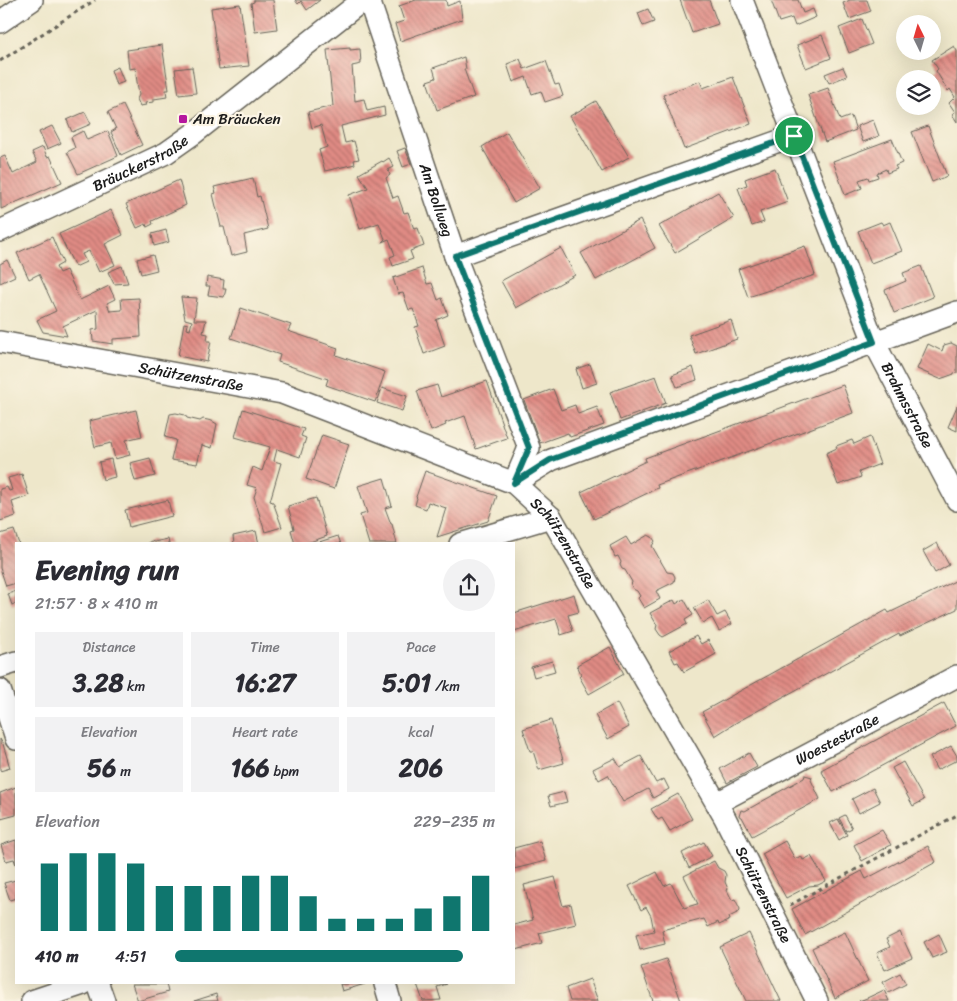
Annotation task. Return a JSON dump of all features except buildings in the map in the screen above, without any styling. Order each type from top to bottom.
[{"type":"street","points":[[0,22],[32,0]]},
{"type":"street","name":"Bräuckerstraße","points":[[0,230],[166,153],[193,134],[363,0]]},
{"type":"street","name":"Am Bollweg","points":[[369,0],[455,256],[529,448],[514,483]]},
{"type":"street","name":"Brahmsstraße","points":[[742,0],[874,342],[957,500]]},
{"type":"street","points":[[455,256],[794,136]]},
{"type":"street","points":[[514,483],[550,460],[957,312]]},
{"type":"street","name":"Schützenstraße","points":[[0,342],[282,394],[514,483],[551,516],[717,803],[817,1001]]},
{"type":"street","points":[[466,542],[551,516]]},
{"type":"street","points":[[0,667],[15,662]]},
{"type":"street","name":"Woestestraße","points":[[717,803],[957,676]]},
{"type":"street","points":[[0,690],[15,735]]},
{"type":"street","points":[[32,1001],[83,984]]},
{"type":"street","points":[[98,984],[104,1001]]},
{"type":"street","points":[[385,984],[390,1001]]},
{"type":"path","points":[[0,62],[95,0]]},
{"type":"path","points":[[773,914],[957,815]]},
{"type":"place","name":"Am Bräucken","points":[[183,119]]},
{"type":"route","points":[[794,136],[874,342],[550,460],[514,483],[529,448],[455,256],[794,136]]}]
